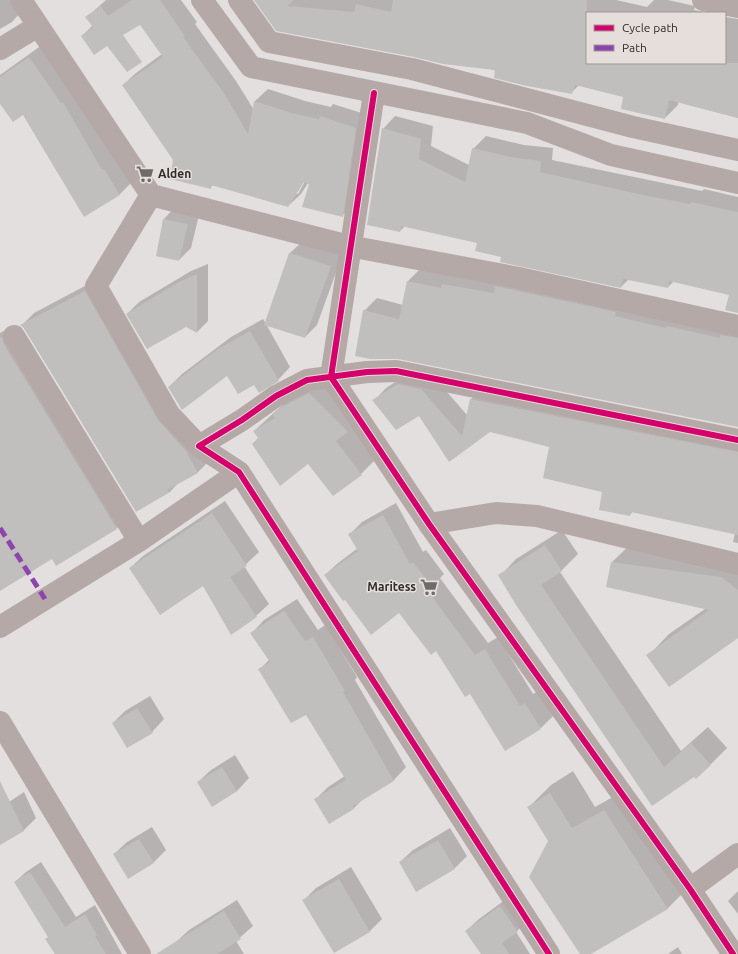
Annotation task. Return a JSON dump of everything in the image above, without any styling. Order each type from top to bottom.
[{"type":"street","points":[[21,0],[151,196],[349,246],[519,278],[738,326]]},
{"type":"street","points":[[202,0],[251,67],[528,124],[611,155],[738,184]]},
{"type":"street","points":[[239,0],[269,42],[420,72],[634,127],[738,150]]},
{"type":"street","points":[[704,0],[738,6]]},
{"type":"street","points":[[0,49],[38,26]]},
{"type":"street","points":[[416,101],[420,72]]},
{"type":"street","points":[[374,92],[349,246],[331,377],[430,524],[690,889],[733,954]]},
{"type":"street","points":[[151,196],[96,286],[169,414],[199,446],[239,472],[549,954]]},
{"type":"street","points":[[14,336],[138,541]]},
{"type":"street","points":[[199,446],[282,393],[307,380],[367,372],[396,371],[738,440]]},
{"type":"street","points":[[0,627],[138,541],[239,472]]},
{"type":"street","points":[[430,524],[496,513],[537,516],[738,564]]},
{"type":"street","points":[[0,722],[140,954]]},
{"type":"street","points":[[690,889],[738,854]]},
{"type":"building","points":[[132,0],[160,0],[185,36],[183,37],[224,93],[248,134],[254,101],[292,113],[319,119],[320,116],[356,128],[343,217],[302,207],[309,184],[304,182],[288,207],[211,185],[211,189],[170,179],[173,160],[122,85],[163,57],[140,25],[123,35],[142,62],[127,72],[107,46],[94,55],[81,36],[93,27],[85,17],[101,6],[108,16]]},
{"type":"building","points":[[254,0],[294,0],[287,6],[354,12],[356,4],[391,12],[393,0],[587,0],[586,64],[738,63],[738,118],[669,100],[665,119],[621,109],[623,97],[575,85],[572,94],[527,86],[494,78],[495,70],[443,64],[414,57],[276,31]]},
{"type":"building","points":[[29,57],[61,103],[63,102],[102,170],[104,169],[120,195],[84,217],[23,115],[13,122],[0,104],[0,77]]},
{"type":"building","points":[[382,128],[421,139],[419,159],[465,182],[472,148],[511,157],[541,161],[540,172],[643,195],[690,204],[691,202],[738,212],[738,313],[725,310],[729,295],[669,281],[668,288],[623,279],[621,288],[500,262],[501,257],[475,251],[477,243],[401,226],[400,232],[367,225]]},
{"type":"building","points":[[163,219],[188,224],[179,261],[156,256]]},
{"type":"building","points":[[289,253],[331,266],[305,338],[264,325]]},
{"type":"building","points":[[197,274],[197,333],[186,327],[147,349],[126,314],[179,282]]},
{"type":"building","points":[[407,281],[441,288],[442,284],[494,293],[495,286],[616,312],[615,316],[666,328],[667,326],[720,338],[720,335],[738,338],[738,427],[398,359],[370,359],[355,356],[363,310],[399,319]]},
{"type":"building","points":[[85,291],[158,420],[186,451],[198,473],[167,490],[170,492],[136,512],[25,329],[20,325]]},
{"type":"building","points":[[250,331],[279,381],[259,393],[254,385],[238,394],[227,376],[182,410],[168,387],[218,349]]},
{"type":"building","points":[[2,337],[3,343],[117,529],[56,566],[52,559],[0,591],[0,338]]},
{"type":"building","points":[[398,384],[421,389],[462,436],[470,399],[738,452],[738,535],[631,512],[630,516],[599,510],[602,492],[543,478],[549,447],[522,440],[490,432],[449,462],[419,416],[396,430],[372,400]]},
{"type":"building","points":[[309,393],[348,432],[336,441],[362,475],[333,496],[308,464],[280,486],[252,444],[258,438],[253,431],[275,418],[272,414]]},
{"type":"building","points":[[212,513],[247,566],[230,577],[257,617],[231,635],[203,586],[160,615],[129,568]]},
{"type":"building","points":[[383,515],[410,564],[413,562],[432,587],[428,591],[475,655],[485,649],[520,706],[525,703],[541,729],[505,751],[470,694],[465,697],[436,651],[431,655],[399,613],[371,635],[345,600],[343,601],[324,575],[358,551],[348,534]]},
{"type":"building","points":[[545,545],[562,571],[541,585],[664,767],[691,743],[711,765],[696,779],[694,777],[652,806],[516,605],[498,575]]},
{"type":"building","points":[[611,562],[721,577],[738,590],[738,638],[669,687],[646,655],[709,610],[606,587]]},
{"type":"building","points":[[284,611],[305,641],[313,637],[345,691],[343,692],[394,781],[353,806],[354,809],[329,824],[314,799],[346,780],[306,715],[291,723],[258,669],[270,662],[250,633]]},
{"type":"building","points":[[137,708],[153,733],[127,748],[112,723]]},
{"type":"building","points":[[222,767],[237,791],[212,807],[197,782]]},
{"type":"building","points":[[0,781],[24,831],[0,845]]},
{"type":"building","points":[[550,793],[572,828],[604,810],[668,909],[591,954],[580,954],[529,877],[548,841],[527,807]]},
{"type":"building","points":[[139,839],[154,863],[128,879],[113,854]]},
{"type":"building","points":[[438,840],[455,869],[416,892],[399,862]]},
{"type":"building","points":[[30,872],[65,927],[85,914],[97,935],[95,936],[106,954],[55,954],[45,939],[48,937],[14,882]]},
{"type":"building","points":[[339,879],[370,932],[334,953],[302,900]]},
{"type":"building","points":[[500,906],[518,932],[502,943],[509,954],[481,954],[465,931]]},
{"type":"building","points":[[224,911],[241,939],[217,954],[156,954]]},
{"type":"marked path","points":[[0,528],[45,599]]},
{"type":"cycle path","points":[[374,93],[331,377],[429,524],[690,889],[733,954]]},
{"type":"cycle path","points":[[549,954],[239,472],[199,446],[242,420],[276,396],[307,380],[367,372],[396,371],[738,440]]},
{"type":"place","name":"Alden","points":[[145,174]]},
{"type":"place","name":"Maritess","points":[[429,587]]}]
